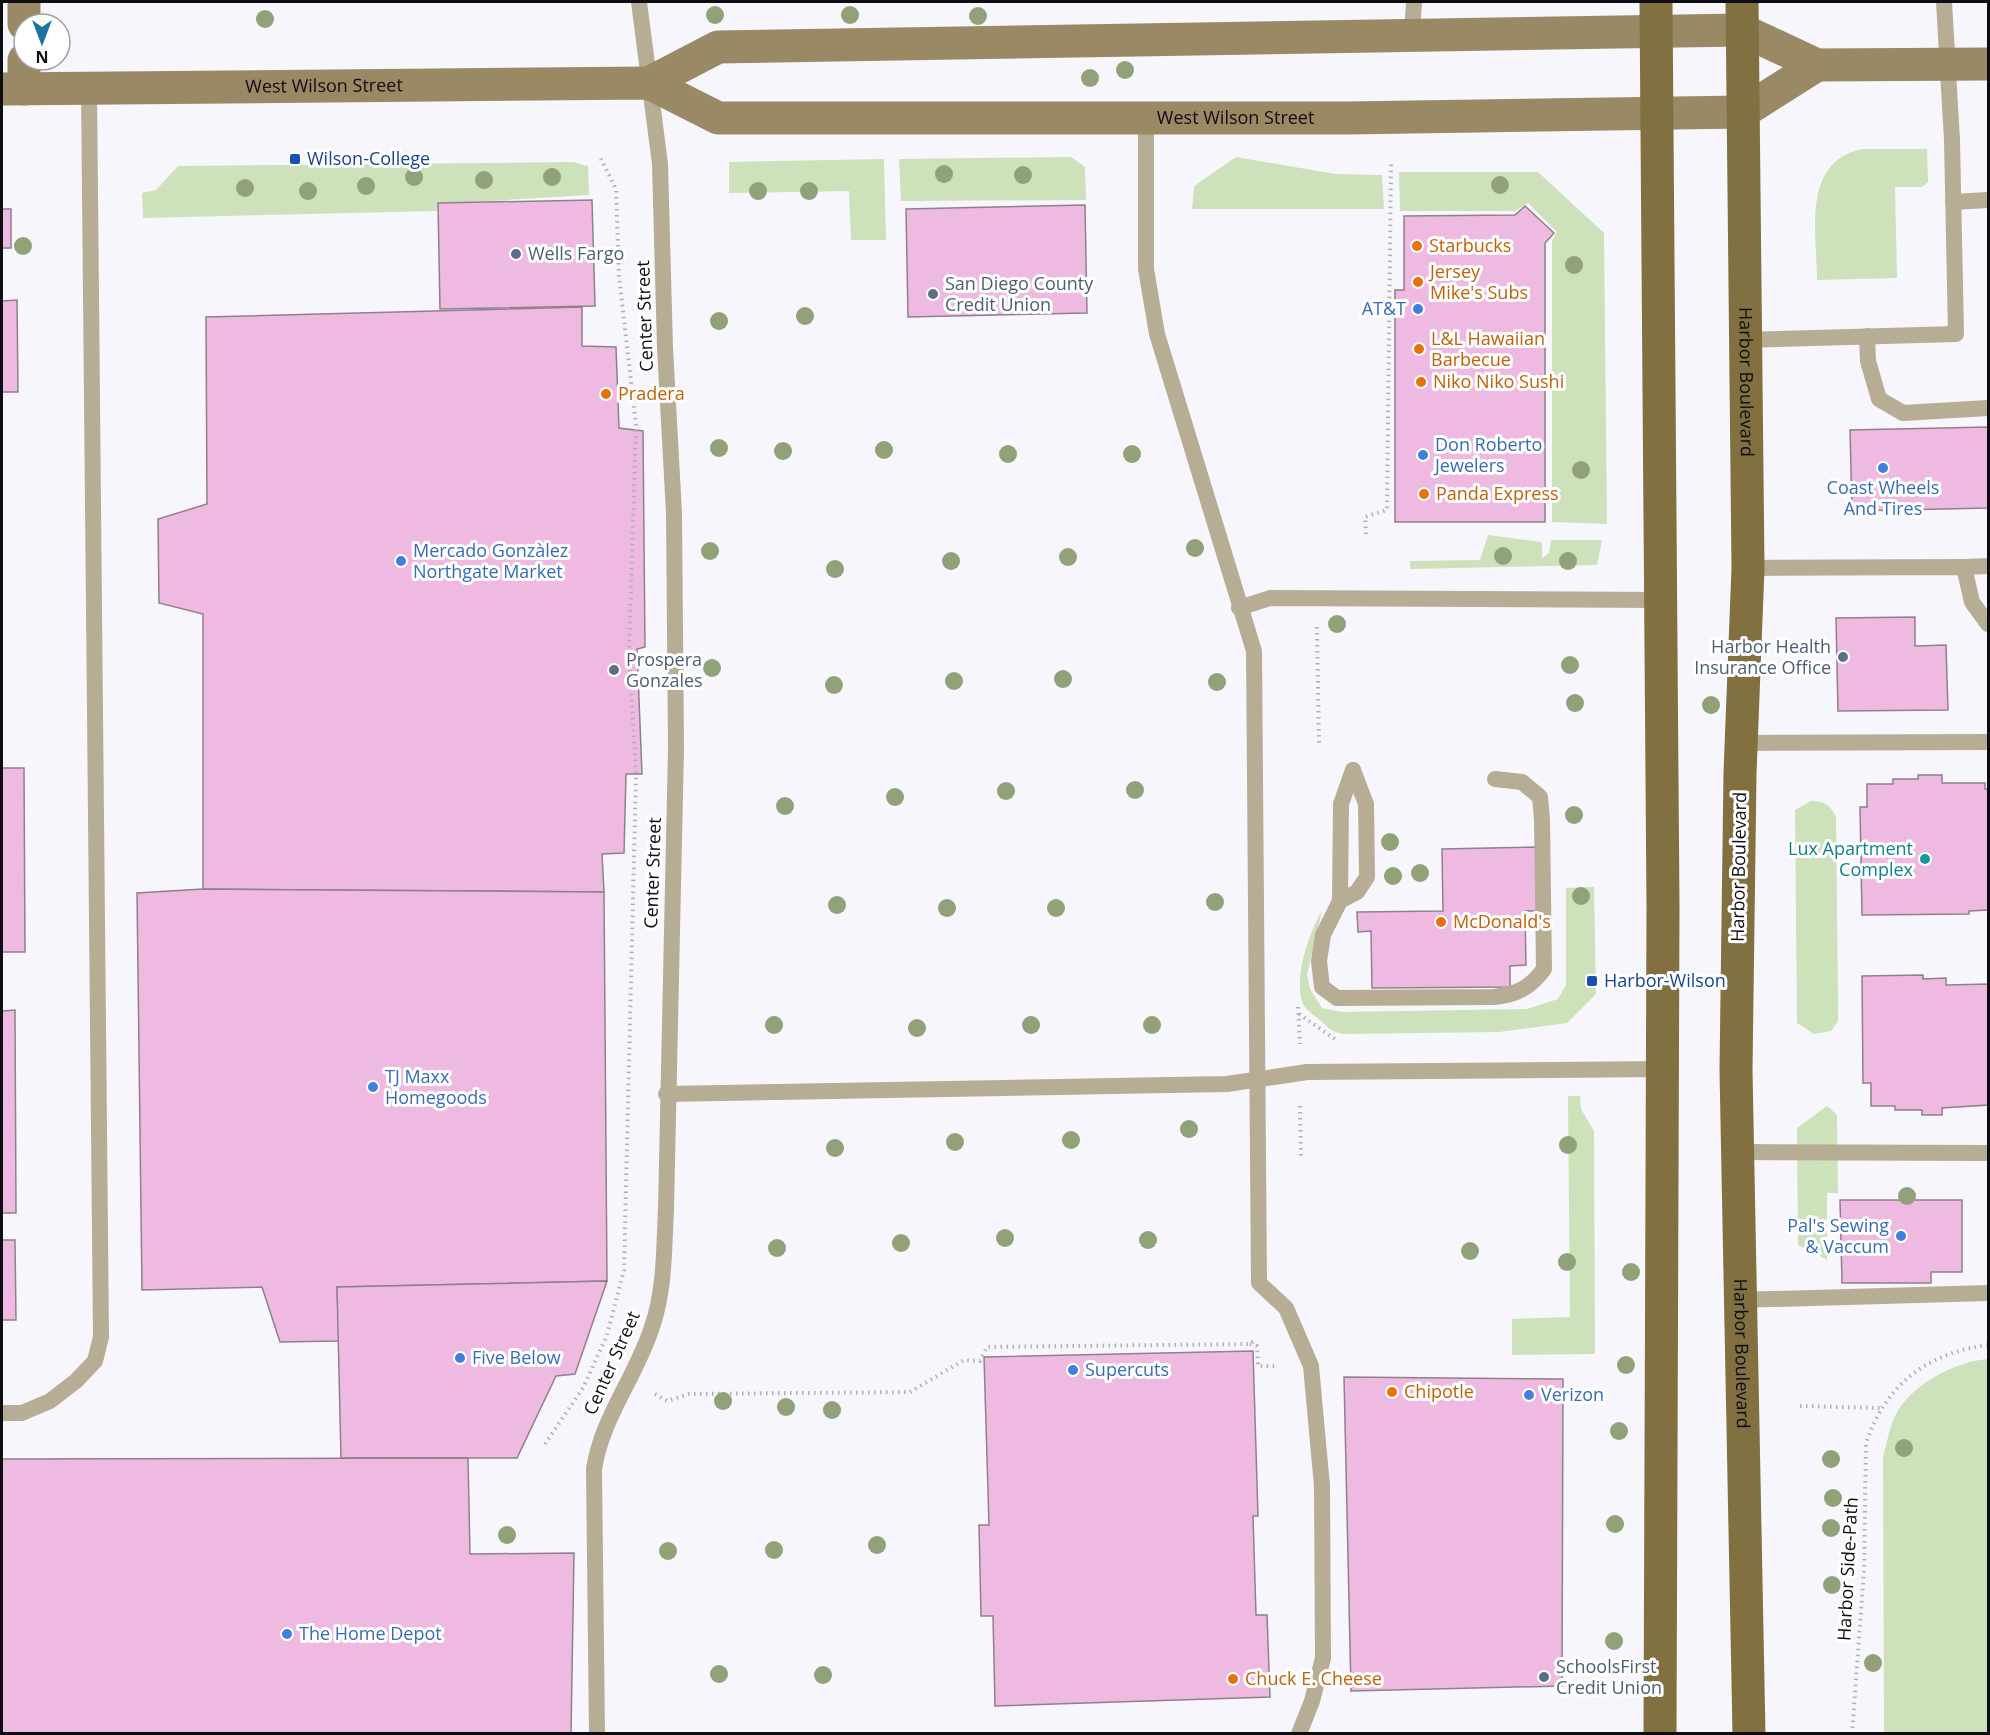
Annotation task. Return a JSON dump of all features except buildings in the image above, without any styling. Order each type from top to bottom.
[{"type":"main road","points":[[1656,16],[1661,600],[1660,1734]]},
{"type":"main road","name":"Harbor Boulevard","points":[[1742,16],[1748,568],[1741,743],[1736,1070],[1749,1734]]},
{"type":"street","name":"West Wilson Street","points":[[17,79],[89,88],[649,83],[718,48],[1412,36],[1656,16],[1742,16],[1817,65],[1989,64]]},
{"type":"street","points":[[1743,112],[1817,65]]},
{"type":"street","name":"West Wilson Street","points":[[649,83],[718,118],[1347,118],[1743,112]]},
{"type":"lane","name":"Center Street","points":[[597,1734],[594,1468],[604,1426],[640,1356],[659,1303],[663,1275],[676,618],[674,513],[664,348],[660,164],[639,2]]},
{"type":"lane","points":[[1412,36],[1414,2]]},
{"type":"lane","points":[[1745,340],[1956,334],[1944,2]]},
{"type":"lane","points":[[2,1413],[22,1413],[50,1401],[76,1381],[95,1361],[101,1337],[89,88]]},
{"type":"lane","points":[[1146,117],[1146,269],[1157,334],[1254,651],[1259,1283],[1286,1308],[1311,1366],[1322,1486],[1325,1639],[1312,1701],[1299,1734]]},
{"type":"lane","points":[[1953,202],[1989,200]]},
{"type":"lane","points":[[1867,336],[1868,361],[1880,399],[1903,413],[1989,408]]},
{"type":"lane","points":[[1748,568],[1989,566]]},
{"type":"lane","points":[[1964,567],[1972,602],[1989,624]]},
{"type":"lane","points":[[1239,608],[1270,598],[1661,600]]},
{"type":"lane","points":[[1741,743],[1989,742]]},
{"type":"lane","points":[[1340,901],[1357,892],[1367,877],[1366,804],[1353,770],[1341,804],[1340,901],[1323,935],[1319,961],[1322,987],[1337,998],[1493,997],[1512,995],[1533,984],[1544,969],[1540,797],[1522,782],[1495,779]]},
{"type":"lane","points":[[666,1094],[1227,1084],[1307,1072],[1662,1069]]},
{"type":"lane","points":[[1737,1152],[1989,1153]]},
{"type":"lane","points":[[1740,1300],[1989,1293]]},
{"type":"path","points":[[545,1444],[583,1388],[607,1335],[624,1270],[636,775],[629,650],[636,425],[619,276],[616,189],[600,157]]},
{"type":"path","points":[[1366,534],[1365,517],[1387,510],[1391,164]]},
{"type":"path","points":[[1317,623],[1319,746]]},
{"type":"path","points":[[1300,1046],[1299,1014],[1335,1039]]},
{"type":"path","points":[[1300,1106],[1301,1160]]},
{"type":"path","points":[[1250,1344],[1256,1339]]},
{"type":"path","points":[[652,1392],[667,1401],[689,1394],[910,1392],[964,1360],[980,1361],[987,1347],[1250,1344],[1257,1346],[1258,1366],[1285,1366]]},
{"type":"path","name":"Harbor Side-Path","points":[[1852,1734],[1864,1571],[1866,1443],[1880,1408],[1902,1383],[1949,1352],[1989,1346]]},
{"type":"path","points":[[1800,1406],[1880,1408]]},
{"type":"green space","points":[[1862,149],[1927,149],[1928,182],[1922,187],[1895,187],[1897,278],[1817,280],[1815,221],[1821,184],[1829,168],[1843,156]]},
{"type":"green space","points":[[1071,157],[1085,167],[1086,200],[901,201],[899,159]]},
{"type":"green space","points":[[1236,157],[1335,174],[1382,175],[1384,209],[1192,209],[1194,186]]},
{"type":"green space","points":[[884,159],[886,240],[851,240],[849,191],[729,193],[729,162]]},
{"type":"green space","points":[[573,162],[588,166],[589,195],[438,204],[437,211],[143,218],[142,193],[156,190],[178,166]]},
{"type":"green space","points":[[1399,172],[1538,172],[1604,233],[1607,524],[1552,522],[1552,241],[1557,232],[1528,203],[1515,211],[1400,211]]},
{"type":"green space","points":[[1488,535],[1542,542],[1542,558],[1549,553],[1551,540],[1602,540],[1597,565],[1410,569],[1410,561],[1480,560]]},
{"type":"green space","points":[[1811,801],[1826,804],[1836,817],[1838,1021],[1831,1031],[1814,1034],[1797,1023],[1795,810]]},
{"type":"green space","points":[[1594,887],[1596,994],[1567,1023],[1499,1032],[1343,1034],[1328,1027],[1303,1004],[1300,994],[1301,969],[1312,931],[1322,911],[1307,974],[1310,989],[1322,1008],[1342,1012],[1527,1009],[1558,999],[1566,985],[1566,888]]},
{"type":"green space","points":[[1568,1096],[1580,1096],[1581,1109],[1594,1131],[1595,1354],[1512,1355],[1512,1319],[1570,1317]]},
{"type":"green space","points":[[1827,1106],[1837,1115],[1838,1193],[1827,1193],[1827,1260],[1798,1245],[1797,1128]]},
{"type":"green space","points":[[1988,1359],[1988,1733],[1884,1733],[1883,1457],[1890,1431],[1902,1405],[1923,1385],[1962,1364]]},
{"type":"place","name":"Wilson-College","points":[[295,159]]},
{"type":"place","name":"Starbucks","points":[[1417,246]]},
{"type":"place","name":"Wells Fargo","points":[[516,254]]},
{"type":"place","name":"Jersey Mike's Subs","points":[[1418,282]]},
{"type":"place","name":"San Diego County Credit Union","points":[[933,294]]},
{"type":"place","name":"AT&T","points":[[1418,309]]},
{"type":"place","name":"L&L Hawaiian Barbecue","points":[[1419,349]]},
{"type":"place","name":"Niko Niko Sushi","points":[[1421,382]]},
{"type":"place","name":"Pradera","points":[[606,394]]},
{"type":"place","name":"Don Roberto Jewelers","points":[[1423,455]]},
{"type":"place","name":"Coast Wheels And Tires","points":[[1883,468]]},
{"type":"place","name":"Panda Express","points":[[1424,494]]},
{"type":"place","name":"Mercado Gonzàlez Northgate Market","points":[[401,561]]},
{"type":"place","name":"Harbor Health Insurance Office","points":[[1843,657]]},
{"type":"place","name":"Prospera Gonzales","points":[[614,670]]},
{"type":"place","name":"Lux Apartment Complex","points":[[1925,859]]},
{"type":"place","name":"McDonald's","points":[[1441,922]]},
{"type":"place","name":"Harbor-Wilson","points":[[1592,981]]},
{"type":"place","name":"TJ Maxx Homegoods","points":[[373,1087]]},
{"type":"place","name":"Pal's Sewing & Vaccum","points":[[1901,1236]]},
{"type":"place","name":"Five Below","points":[[460,1358]]},
{"type":"place","name":"Supercuts","points":[[1073,1370]]},
{"type":"place","name":"Chipotle","points":[[1392,1392]]},
{"type":"place","name":"Verizon","points":[[1529,1395]]},
{"type":"place","name":"The Home Depot","points":[[287,1634]]},
{"type":"place","name":"SchoolsFirst Credit Union","points":[[1544,1677]]},
{"type":"place","name":"Chuck E. Cheese","points":[[1233,1679]]}]
